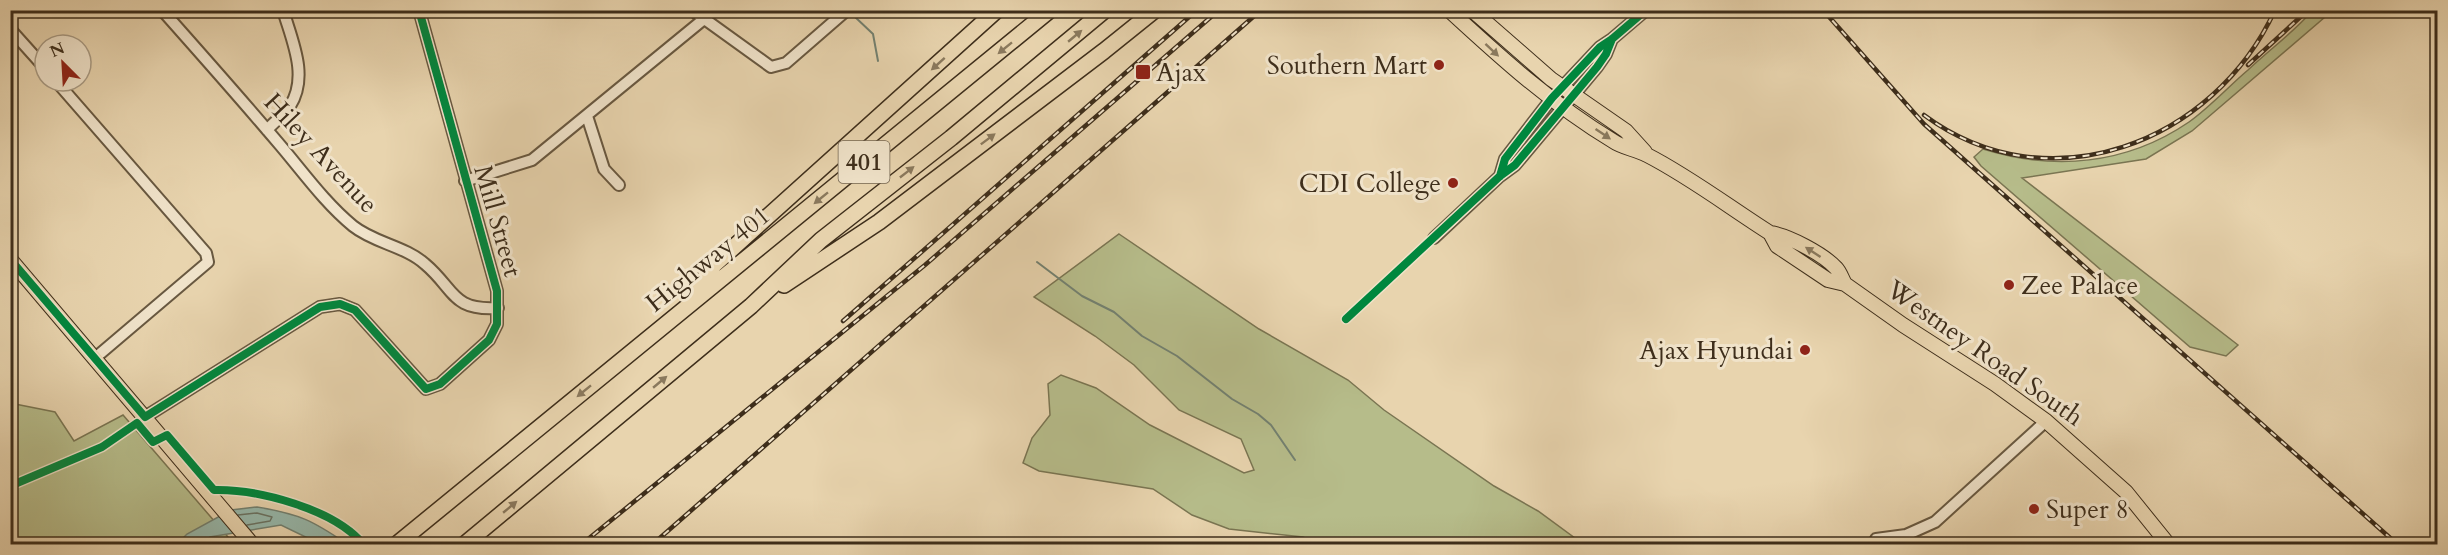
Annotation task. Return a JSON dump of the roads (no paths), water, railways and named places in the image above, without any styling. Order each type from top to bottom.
[{"type":"highway","points":[[678,314],[714,265],[997,10]]},
{"type":"highway","name":"Highway 401","points":[[397,544],[1050,10]]},
{"type":"highway","name":"401","points":[[465,544],[751,306],[821,240],[951,138],[1105,10]]},
{"type":"highway","points":[[751,306],[879,222],[1155,10]]},
{"type":"main road","name":"Westney Road South","points":[[1449,10],[1503,60],[1563,107],[1616,143],[1646,154],[1770,233],[1787,236],[1836,268],[1845,284],[1903,326],[1995,384],[2046,421],[2126,492],[2168,544]]},
{"type":"main road","name":"Westney Road South","points":[[1472,10],[1568,91],[1626,131],[1646,154]]},
{"type":"main road","points":[[10,259],[252,544]]},
{"type":"street","name":"Hiley Avenue","points":[[162,10],[353,227],[424,263],[464,304],[479,309],[498,308]]},
{"type":"street","points":[[267,130],[290,106],[300,82],[298,62],[283,10]]},
{"type":"street","name":"Mill Street","points":[[145,417],[320,307],[340,304],[355,310],[426,389],[440,384],[489,340],[498,324],[497,291],[419,10]]},
{"type":"street","points":[[692,10],[771,67],[786,63],[847,10]]},
{"type":"street","points":[[1500,176],[1505,159],[1551,98],[1568,91],[1606,54],[1612,39],[1646,10]]},
{"type":"street","points":[[465,181],[532,160],[704,19]]},
{"type":"street","points":[[10,29],[33,55]]},
{"type":"street","points":[[1434,238],[1500,176],[1515,165],[1563,107],[1568,91]]},
{"type":"street","points":[[66,93],[206,253],[208,262],[95,358]]},
{"type":"street","points":[[587,116],[604,169],[619,185]]},
{"type":"street","points":[[1876,539],[1906,535],[1935,522],[2046,421]]},
{"type":"water","points":[[257,507],[305,519],[347,544],[320,544],[281,525],[210,537],[204,544],[177,544],[187,534],[231,510]]},
{"type":"waterway","points":[[854,16],[873,34],[878,61]]},
{"type":"waterway","points":[[1037,262],[1082,296],[1114,312],[1142,336],[1177,356],[1232,399],[1258,414],[1271,425],[1295,460]]},
{"type":"railway","points":[[843,321],[1197,10]]},
{"type":"railway","points":[[582,544],[925,265],[1219,10]]},
{"type":"railway","points":[[653,544],[1261,10]]},
{"type":"railway","points":[[1823,10],[1924,124],[2397,544]]},
{"type":"railway","points":[[1924,115],[1972,142],[2023,156],[2073,157],[2123,147],[2170,126],[2212,95],[2247,56],[2275,10]]},
{"type":"railway","points":[[2248,65],[2308,10]]},
{"type":"place","name":"Southern Mart","points":[[1439,65]]},
{"type":"place","name":"Ajax","points":[[1143,72]]},
{"type":"place","name":"CDI College","points":[[1453,183]]},
{"type":"place","name":"Zee Palace","points":[[2009,285]]},
{"type":"place","name":"Ajax Hyundai","points":[[1805,350]]},
{"type":"place","name":"Super 8","points":[[2034,509]]}]
